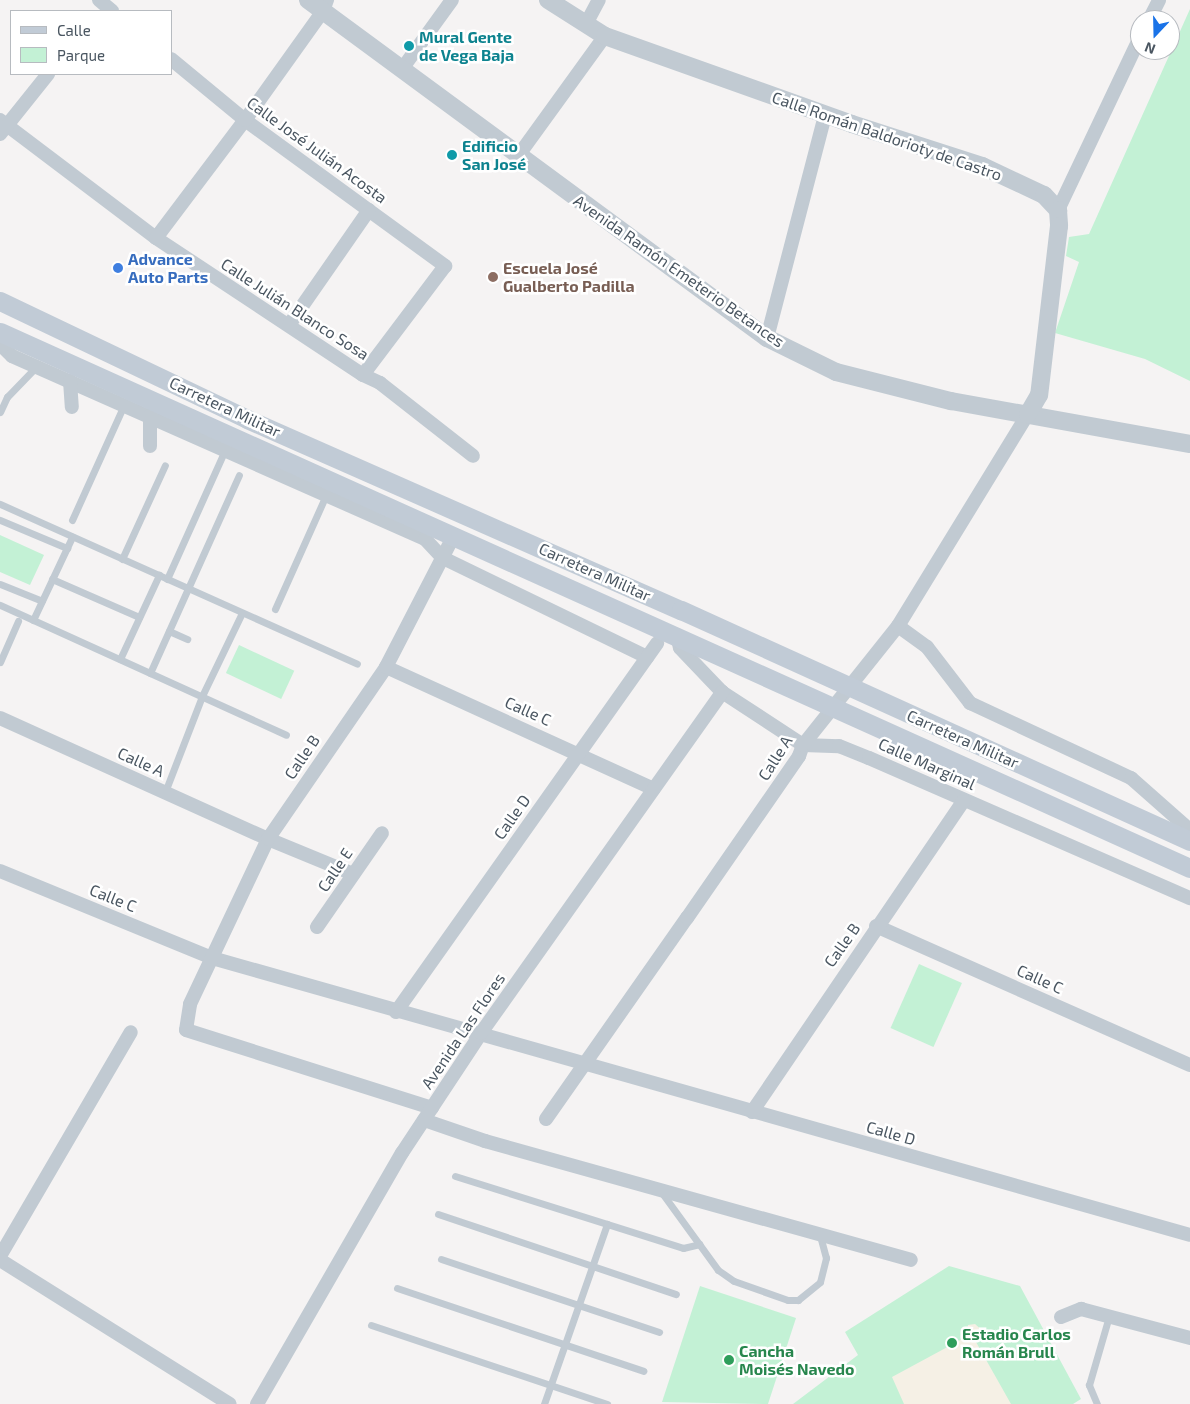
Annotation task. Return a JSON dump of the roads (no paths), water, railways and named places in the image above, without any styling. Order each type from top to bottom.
[{"type":"main road","name":"Carretera Militar","points":[[0,301],[247,419],[681,610],[849,688],[1190,841]]},
{"type":"main road","name":"Carretera Militar","points":[[0,332],[677,635],[833,708],[1190,868]]},
{"type":"street","name":"Avenida Ramón Emeterio Betances","points":[[308,0],[325,6],[402,69],[767,338],[836,372],[951,401],[1190,444]]},
{"type":"street","points":[[402,69],[452,0]]},
{"type":"street","name":"Calle Román Baldorioty de Castro","points":[[548,0],[605,36],[825,115],[982,166],[1044,195],[1058,210]]},
{"type":"street","points":[[586,24],[599,0]]},
{"type":"street","points":[[156,238],[245,120],[325,6]]},
{"type":"street","points":[[518,156],[605,36]]},
{"type":"street","points":[[1028,414],[1039,395],[1059,226],[1058,210],[1130,58]]},
{"type":"street","name":"Calle José Julián Acosta","points":[[172,60],[245,120],[445,266],[363,375]]},
{"type":"street","points":[[2,127],[47,75]]},
{"type":"street","points":[[767,338],[825,115]]},
{"type":"street","name":"Calle Julián Blanco Sosa","points":[[2,127],[156,238],[363,375],[380,382],[473,456]]},
{"type":"street","points":[[289,325],[370,210]]},
{"type":"street","points":[[0,344],[12,356],[124,404],[425,540],[443,558],[647,657]]},
{"type":"street","points":[[70,381],[72,407]]},
{"type":"street","name":"Calle A","points":[[546,1119],[793,764],[803,745],[898,626],[1028,414]]},
{"type":"street","points":[[150,416],[150,446]]},
{"type":"street","name":"Calle B","points":[[432,1108],[186,1030],[190,1004],[268,839],[386,667],[454,535]]},
{"type":"street","points":[[898,626],[927,647],[970,703],[1131,778],[1190,830]]},
{"type":"street","points":[[677,635],[680,648],[722,692],[803,745]]},
{"type":"street","name":"Calle D","points":[[657,643],[396,1012],[481,1033],[752,1112],[1190,1235]]},
{"type":"street","name":"Calle C","points":[[386,667],[654,789]]},
{"type":"street","name":"Avenida Las Flores","points":[[257,1404],[424,1120],[481,1033],[722,692]]},
{"type":"street","name":"Calle A","points":[[0,718],[268,839],[353,874]]},
{"type":"street","name":"Calle Marginal","points":[[803,745],[839,746],[1190,898]]},
{"type":"street","name":"Calle B","points":[[752,1112],[876,926],[964,800]]},
{"type":"street","name":"Calle E","points":[[317,927],[382,833]]},
{"type":"street","name":"Calle C","points":[[0,871],[212,958],[396,1012]]},
{"type":"street","name":"Calle C","points":[[876,926],[1190,1065]]},
{"type":"street","points":[[0,1256],[131,1032]]},
{"type":"street","points":[[424,1120],[485,1141],[911,1260]]},
{"type":"street","points":[[0,1260],[230,1404]]},
{"type":"street","points":[[1061,1316],[1081,1309],[1190,1338]]},
{"type":"lane","points":[[0,403],[36,367]]},
{"type":"lane","points":[[0,412],[6,397]]},
{"type":"lane","points":[[72,520],[124,404]]},
{"type":"lane","points":[[167,579],[225,450]]},
{"type":"lane","points":[[122,559],[165,465]]},
{"type":"lane","points":[[150,673],[239,475]]},
{"type":"lane","points":[[275,610],[326,495]]},
{"type":"lane","points":[[0,504],[357,664]]},
{"type":"lane","points":[[0,520],[67,548]]},
{"type":"lane","points":[[33,620],[72,536]]},
{"type":"lane","points":[[120,660],[159,575]]},
{"type":"lane","points":[[52,579],[139,617]]},
{"type":"lane","points":[[0,584],[42,601]]},
{"type":"lane","points":[[0,605],[286,735]]},
{"type":"lane","points":[[165,792],[202,696],[242,613]]},
{"type":"lane","points":[[0,662],[18,621]]},
{"type":"lane","points":[[169,631],[187,639]]},
{"type":"lane","points":[[454,1176],[683,1248],[700,1244]]},
{"type":"lane","points":[[661,1190],[718,1270],[734,1281],[788,1300],[798,1300],[820,1282],[826,1258],[820,1234]]},
{"type":"lane","points":[[438,1214],[676,1294]]},
{"type":"lane","points":[[544,1404],[607,1224]]},
{"type":"lane","points":[[441,1259],[659,1332]]},
{"type":"lane","points":[[397,1288],[643,1371]]},
{"type":"lane","points":[[1096,1404],[1089,1385],[1109,1315]]},
{"type":"lane","points":[[371,1325],[607,1404]]},
{"type":"place","name":"Mural Gente de Vega Baja","points":[[409,46]]},
{"type":"place","name":"Edificio San José","points":[[452,155]]},
{"type":"place","name":"Advance Auto Parts","points":[[118,268]]},
{"type":"place","name":"Escuela José Gualberto Padilla","points":[[493,277]]},
{"type":"place","name":"Estadio Carlos Román Brull","points":[[952,1343]]},
{"type":"place","name":"Cancha Moisés Navedo","points":[[729,1360]]}]
